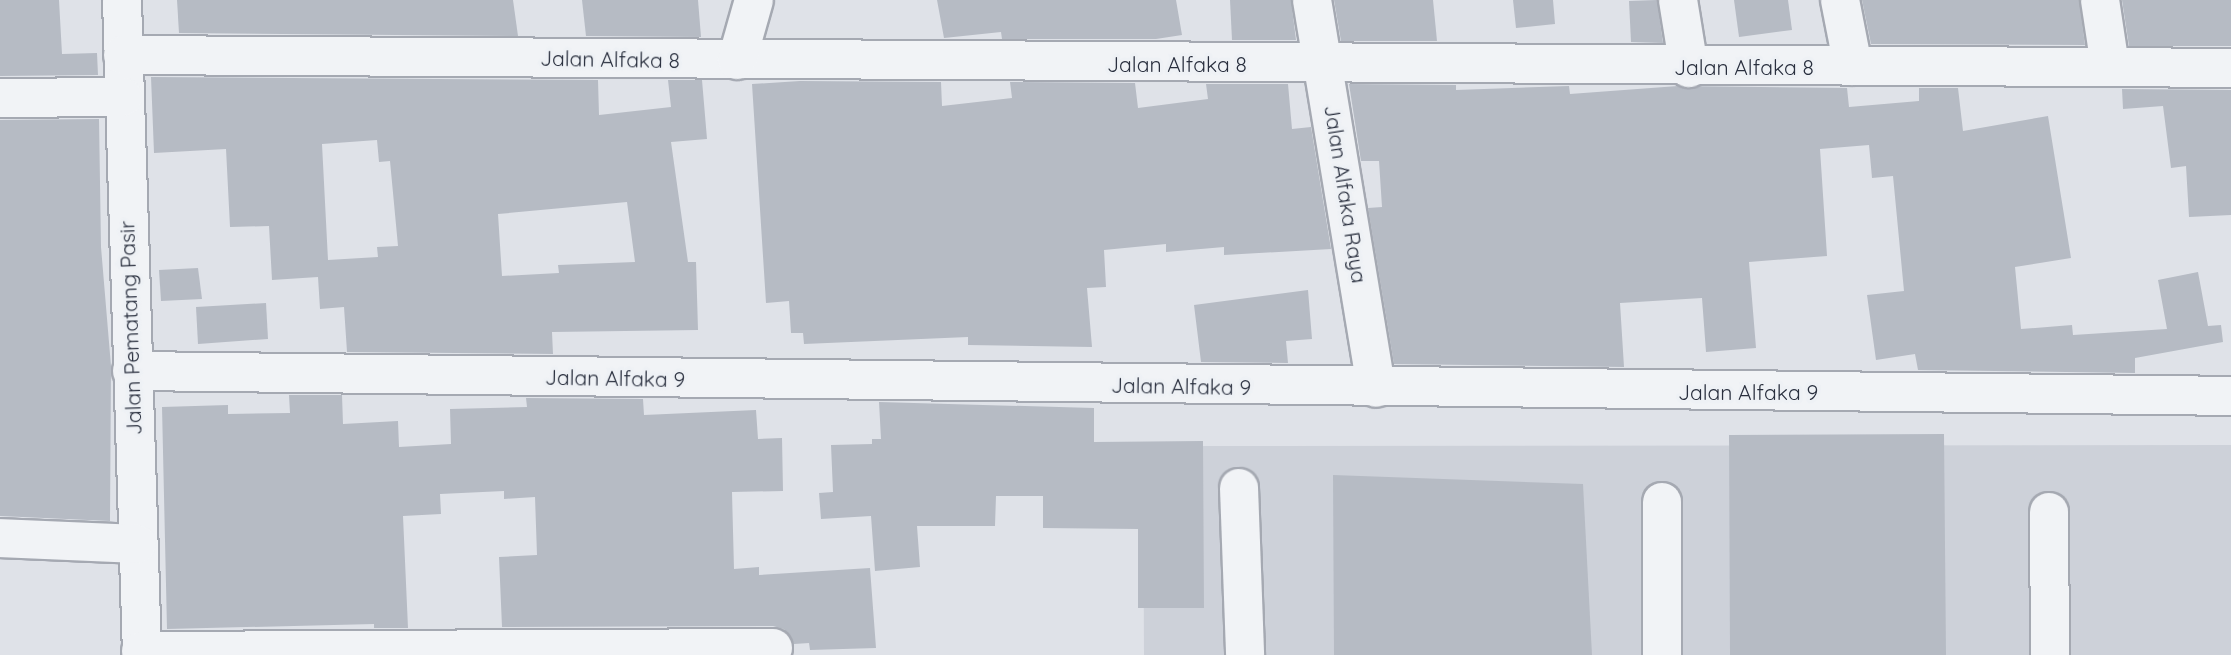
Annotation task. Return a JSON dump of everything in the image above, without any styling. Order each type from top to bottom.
[{"type":"street","name":"Jalan Pematang Pasir","points":[[122,0],[141,653]]},
{"type":"street","points":[[737,60],[754,0]]},
{"type":"street","name":"Jalan Alfaka Raya","points":[[1312,0],[1325,65],[1376,388]]},
{"type":"street","points":[[1678,0],[1689,68]]},
{"type":"street","points":[[1840,0],[1853,66]]},
{"type":"street","points":[[2100,0],[2110,66]]},
{"type":"street","name":"Jalan Alfaka 8","points":[[123,55],[1689,68],[2231,68]]},
{"type":"street","points":[[0,97],[123,97]]},
{"type":"street","name":"Jalan Alfaka 9","points":[[132,371],[1376,388],[2231,396]]},
{"type":"street","points":[[1239,488],[1245,655]]},
{"type":"street","points":[[1662,502],[1662,655]]},
{"type":"street","points":[[2049,512],[2050,655]]},
{"type":"street","points":[[0,538],[137,544]]},
{"type":"street","points":[[141,653],[773,648]]},
{"type":"shaded area","points":[[2231,445],[2231,655],[1144,655],[1143,446]]},
{"type":"building","points":[[0,0],[59,0],[62,54],[97,53],[98,75],[0,76]]},
{"type":"building","points":[[177,0],[513,0],[518,36],[179,33]]},
{"type":"building","points":[[582,0],[698,0],[701,37],[586,36]]},
{"type":"building","points":[[937,0],[1176,0],[1182,35],[1156,39],[1002,39],[1001,32],[944,38]]},
{"type":"building","points":[[1230,0],[1291,0],[1296,40],[1232,40]]},
{"type":"building","points":[[1334,0],[1433,0],[1437,41],[1341,41]]},
{"type":"building","points":[[1513,0],[1553,0],[1555,24],[1516,28]]},
{"type":"building","points":[[1657,0],[1663,43],[1631,42],[1629,1]]},
{"type":"building","points":[[1734,0],[1788,0],[1792,30],[1739,37]]},
{"type":"building","points":[[1862,0],[2079,0],[2085,45],[1871,44]]},
{"type":"building","points":[[2122,0],[2231,0],[2231,46],[2129,46]]},
{"type":"building","points":[[151,77],[598,80],[599,115],[671,107],[668,80],[702,80],[707,139],[671,142],[688,262],[696,262],[698,330],[552,332],[553,354],[347,352],[344,307],[320,309],[318,277],[272,280],[269,226],[230,227],[226,149],[154,153]],"holes":[[[377,140],[379,162],[390,161],[398,246],[377,247],[378,257],[328,260],[322,144]],[[627,202],[635,262],[558,265],[559,273],[502,276],[498,214]]]},
{"type":"building","points":[[800,81],[941,82],[942,106],[1012,98],[1010,82],[1135,83],[1138,108],[1208,99],[1206,84],[1288,84],[1292,129],[1311,127],[1331,249],[1224,255],[1224,247],[1166,252],[1166,244],[1104,250],[1106,287],[1087,288],[1092,347],[968,345],[968,337],[804,344],[803,333],[791,333],[789,301],[766,303],[752,84]]},
{"type":"building","points":[[1349,84],[1456,85],[1456,90],[1569,86],[1570,94],[1678,86],[1847,88],[1849,107],[1919,101],[1919,88],[1958,88],[1963,131],[2048,116],[2071,258],[2015,267],[2021,329],[2072,325],[2073,335],[2167,329],[2158,280],[2198,272],[2208,326],[2221,325],[2223,342],[2135,358],[2135,373],[1918,370],[1915,354],[1876,360],[1867,295],[1904,291],[1893,176],[1872,178],[1869,145],[1820,149],[1827,256],[1749,262],[1756,348],[1706,352],[1702,298],[1620,303],[1624,367],[1394,364],[1368,208],[1382,207],[1379,161],[1361,161]]},
{"type":"building","points":[[2122,89],[2231,90],[2231,215],[2189,217],[2186,166],[2171,168],[2163,106],[2123,109]]},
{"type":"building","points":[[99,119],[101,247],[111,366],[110,521],[0,516],[0,120]]},
{"type":"building","points":[[198,268],[202,299],[161,301],[159,270]]},
{"type":"building","points":[[1308,290],[1312,339],[1286,341],[1288,363],[1201,362],[1194,305]]},
{"type":"building","points":[[266,303],[268,339],[198,344],[196,307]]},
{"type":"building","points":[[289,395],[342,395],[343,424],[398,421],[399,447],[451,444],[450,409],[527,407],[526,398],[643,399],[644,415],[756,410],[758,439],[782,438],[783,491],[732,492],[734,569],[759,567],[759,575],[870,568],[876,648],[810,650],[809,643],[794,644],[784,629],[773,626],[502,627],[499,557],[537,555],[535,497],[504,499],[504,491],[440,494],[441,514],[403,516],[408,628],[374,628],[374,624],[167,629],[162,407],[228,405],[228,414],[290,413]]},
{"type":"building","points":[[879,402],[1094,408],[1094,442],[1203,441],[1204,608],[1138,608],[1138,529],[1043,528],[1043,496],[996,496],[995,526],[917,526],[920,567],[875,571],[871,516],[821,519],[819,493],[833,492],[831,445],[872,444],[872,439],[881,439]]},
{"type":"building","points":[[1944,434],[1946,655],[1730,655],[1729,435]]},
{"type":"building","points":[[1333,475],[1583,484],[1592,655],[1334,655]]}]
